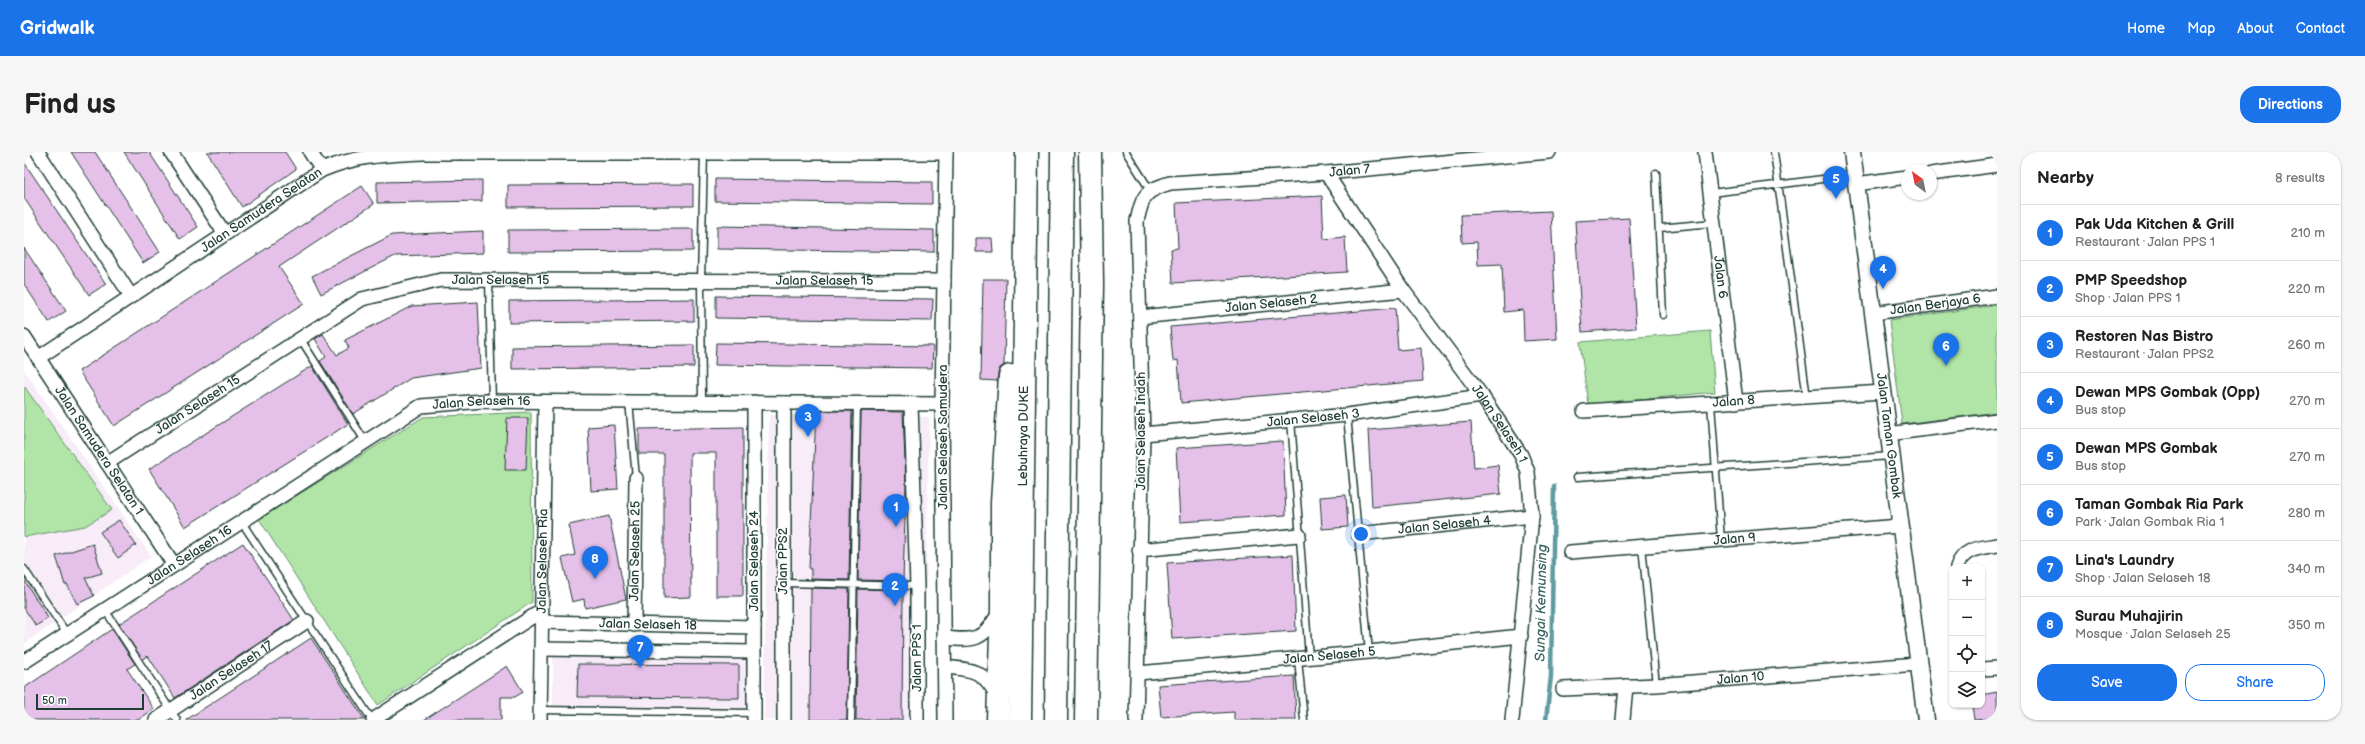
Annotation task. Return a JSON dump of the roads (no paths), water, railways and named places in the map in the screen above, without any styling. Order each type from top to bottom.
[{"type":"highway","name":"Lebuhraya DUKE","points":[[1020,720],[1027,152]]},
{"type":"highway","points":[[1056,720],[1062,152]]},
{"type":"highway","points":[[1086,720],[1092,300],[1090,152]]},
{"type":"highway","points":[[998,720],[1002,609],[1002,503],[1011,365],[1026,214]]},
{"type":"street","points":[[38,152],[131,296]]},
{"type":"street","points":[[171,152],[225,234]]},
{"type":"street","points":[[310,152],[322,170]]},
{"type":"street","name":"Jalan Samudera Selatan","points":[[38,358],[322,170],[344,160],[362,156],[423,152],[704,154],[946,153]]},
{"type":"street","name":"Jalan 7","points":[[1150,190],[1170,184],[1326,173],[1549,152]]},
{"type":"street","name":"Jalan 6","points":[[1705,152],[1736,402]]},
{"type":"street","name":"Jalan Taman Gombak","points":[[1852,152],[1911,601],[1917,664],[1926,720]]},
{"type":"street","name":"Jalan Selaseh Samudera","points":[[945,720],[942,404],[946,153]]},
{"type":"street","points":[[1937,173],[1997,165]]},
{"type":"street","name":"Jalan Selaseh 1","points":[[1326,173],[1402,290],[1482,396],[1521,455],[1528,472],[1532,516],[1512,720]]},
{"type":"street","points":[[1856,180],[1901,177]]},
{"type":"street","name":"Jalan Selaseh Indah","points":[[1136,720],[1143,434],[1137,221],[1141,204],[1150,190]]},
{"type":"street","name":"Jalan Selaseh 15","points":[[107,463],[362,299],[441,280],[944,281]]},
{"type":"street","name":"Jalan Selaseh 2","points":[[1140,317],[1402,290]]},
{"type":"street","name":"Jalan Berjaya 6","points":[[1873,313],[1997,296]]},
{"type":"street","name":"Jalan Samudera Selatan 1","points":[[24,336],[174,565]]},
{"type":"street","name":"Jalan 8","points":[[1584,411],[1883,392]]},
{"type":"street","name":"Jalan Selaseh 3","points":[[1143,434],[1347,415],[1482,396]]},
{"type":"street","name":"Jalan Selaseh 16","points":[[24,662],[421,406],[492,402],[629,401],[942,404]]},
{"type":"street","name":"Jalan Selaseh Ria","points":[[540,715],[544,402]]},
{"type":"street","name":"Jalan Selaseh 24","points":[[754,402],[754,717]]},
{"type":"street","name":"Jalan PPS2","points":[[784,402],[784,720]]},
{"type":"street","name":"Jalan PPS 1","points":[[912,404],[917,586],[917,720]]},
{"type":"street","points":[[1888,434],[1997,420]]},
{"type":"street","name":"Jalan Selaseh 25","points":[[634,625],[636,478]]},
{"type":"street","name":"Jalan Selaseh 4","points":[[1358,534],[1532,516]]},
{"type":"street","name":"Jalan 9","points":[[1570,552],[1900,526]]},
{"type":"street","points":[[1139,550],[1299,535]]},
{"type":"street","points":[[1958,563],[1970,549],[1997,545]]},
{"type":"street","points":[[944,638],[969,640],[981,637],[1002,609]]},
{"type":"street","points":[[375,719],[541,617]]},
{"type":"street","name":"Jalan Selaseh 18","points":[[541,617],[634,625],[754,627]]},
{"type":"street","name":"Jalan Selaseh 17","points":[[156,720],[174,715],[307,621]]},
{"type":"street","name":"Jalan Selaseh 5","points":[[1138,673],[1304,659],[1521,636]]},
{"type":"street","name":"Jalan Selaseh 18","points":[[541,648],[754,652]]},
{"type":"street","name":"Jalan 10","points":[[1563,689],[1656,685],[1917,664]]},
{"type":"street","points":[[945,667],[979,672],[988,680],[998,697]]},
{"type":"street","points":[[1985,669],[1997,668]]},
{"type":"street","points":[[1623,720],[1626,686]]},
{"type":"lane","points":[[1126,152],[1150,190]]},
{"type":"lane","points":[[1774,152],[1807,398]]},
{"type":"lane","points":[[702,402],[701,281],[704,154]]},
{"type":"lane","points":[[1656,173],[1663,315]]},
{"type":"lane","points":[[1711,193],[1778,185],[1856,180]]},
{"type":"lane","points":[[1659,228],[1714,223]]},
{"type":"lane","points":[[489,280],[492,402]]},
{"type":"lane","points":[[300,338],[365,441]]},
{"type":"lane","points":[[629,401],[636,478]]},
{"type":"lane","points":[[851,720],[857,403]]},
{"type":"lane","points":[[1711,404],[1721,540]]},
{"type":"lane","points":[[1347,415],[1369,652]]},
{"type":"lane","points":[[1290,420],[1299,535],[1304,659],[1304,720]]},
{"type":"lane","points":[[1577,477],[1891,456]]},
{"type":"lane","points":[[241,521],[307,621],[375,719]]},
{"type":"lane","points":[[1642,546],[1656,685]]},
{"type":"lane","points":[[24,569],[67,634]]},
{"type":"lane","points":[[783,583],[917,586]]},
{"type":"lane","points":[[105,610],[174,715]]},
{"type":"lane","points":[[540,715],[754,717]]},
{"type":"waterway","name":"Sungai Kemunsing","points":[[1546,720],[1551,676],[1554,486]]},
{"type":"place","name":"Dewan MPS Gombak","points":[[1836,199]]},
{"type":"place","name":"Dewan MPS Gombak (Opp)","points":[[1883,289]]},
{"type":"place","name":"Taman Gombak Ria Park","points":[[1946,366]]},
{"type":"place","name":"Restoren Nas Bistro","points":[[808,437]]},
{"type":"place","name":"Pak Uda Kitchen & Grill","points":[[896,527]]},
{"type":"place","name":"Surau Muhajirin","points":[[595,579]]},
{"type":"place","name":"PMP Speedshop","points":[[895,606]]},
{"type":"place","name":"Lina's Laundry","points":[[640,668]]}]
